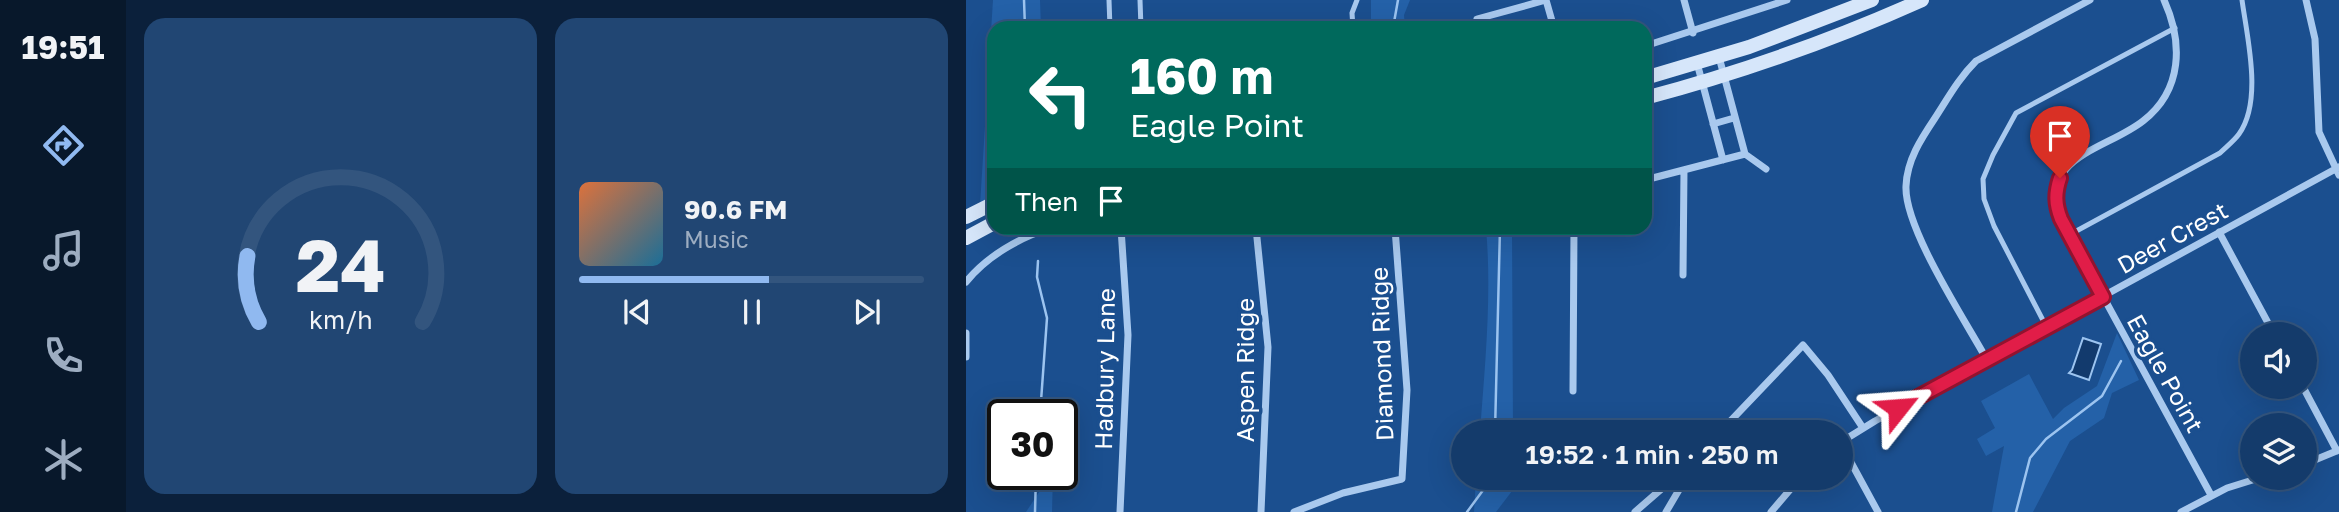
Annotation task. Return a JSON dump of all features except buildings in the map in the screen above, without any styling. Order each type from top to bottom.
[{"type":"main road","points":[[1652,76],[1719,57],[1872,0]]},
{"type":"main road","points":[[1652,96],[1702,83],[1922,0]]},
{"type":"main road","points":[[966,217],[987,206]]},
{"type":"main road","points":[[966,238],[987,227]]},
{"type":"street","points":[[1477,19],[1546,0],[1552,21]]},
{"type":"street","points":[[1684,0],[1693,33]]},
{"type":"street","points":[[1652,45],[1787,0]]},
{"type":"street","points":[[1987,360],[1912,223],[1906,196],[1908,167],[1920,141],[1963,75],[1976,61],[2090,0]]},
{"type":"street","name":"Eagle Point","points":[[2164,0],[2175,28],[2176,66],[2167,93],[2142,122],[2071,163],[2060,178],[2055,191],[2056,206],[2069,235],[2211,495]]},
{"type":"street","points":[[2306,0],[2315,39],[2319,132],[2338,170]]},
{"type":"street","points":[[1719,57],[1745,154],[1766,169]]},
{"type":"street","points":[[1697,63],[1723,160]]},
{"type":"street","points":[[1713,124],[1734,118]]},
{"type":"street","points":[[1652,178],[1745,154]]},
{"type":"street","points":[[1683,275],[1684,170]]},
{"type":"street","name":"Deer Crest","points":[[1853,435],[2219,232],[2338,170]]},
{"type":"street","points":[[2219,232],[2268,322]]},
{"type":"street","points":[[966,282],[994,256],[1028,235]]},
{"type":"street","name":"Hadbury Lane","points":[[1120,512],[1128,335],[1121,235]]},
{"type":"street","name":"Aspen Ridge","points":[[1258,235],[1268,347],[1261,512]]},
{"type":"street","name":"Diamond Ridge","points":[[1294,512],[1343,493],[1402,479],[1407,390],[1396,235]]},
{"type":"street","points":[[1573,391],[1574,235]]},
{"type":"street","points":[[966,333],[966,357]]},
{"type":"street","points":[[1731,420],[1803,345],[1828,375],[1863,428]]},
{"type":"street","points":[[2310,399],[2338,450],[2317,459]]},
{"type":"street","points":[[1853,465],[1878,512]]},
{"type":"street","points":[[2181,512],[2211,495],[2240,485]]},
{"type":"street","points":[[1636,512],[1661,490]]},
{"type":"street","points":[[1666,512],[1679,490]]},
{"type":"street","points":[[1771,512],[1790,490]]},
{"type":"lane","points":[[1109,0],[1110,21]]},
{"type":"lane","points":[[1140,0],[1142,21]]},
{"type":"lane","points":[[1353,21],[1352,13],[1357,0]]},
{"type":"lane","points":[[2069,235],[2220,153],[2240,133],[2251,106],[2252,72],[2242,0]]},
{"type":"lane","points":[[2046,328],[1994,226],[1984,199],[1983,179],[1993,155],[2016,113],[2175,28]]},
{"type":"shaded area","points":[[993,0],[1040,0],[1041,21],[992,21]]},
{"type":"shaded area","points":[[1371,0],[1410,0],[1404,21],[1371,21]]},
{"type":"shaded area","points":[[987,95],[987,201],[980,205]]},
{"type":"shaded area","points":[[1487,235],[1512,235],[1513,420],[1481,420],[1488,304]]},
{"type":"shaded area","points":[[2117,333],[2139,380],[2112,393],[2104,418],[2070,441],[2033,512],[1992,512],[2004,446],[1986,456],[1977,439],[1995,428],[1981,401],[2029,374],[2053,419],[2064,408],[2097,386]]},
{"type":"shaded area","points":[[2083,338],[2101,344],[2089,380],[2069,373]]},
{"type":"shaded area","points":[[1040,490],[1053,490],[1052,512],[1026,512]]},
{"type":"shaded area","points":[[1475,490],[1513,490],[1496,512],[1474,512]]},
{"type":"waterway","points":[[1024,0],[1025,21]]},
{"type":"waterway","points":[[1394,21],[1398,0]]},
{"type":"waterway","points":[[1495,420],[1500,235]]},
{"type":"waterway","points":[[1038,261],[1037,277],[1047,318],[1041,399]]},
{"type":"waterway","points":[[2016,512],[2030,458],[2046,439],[2102,396],[2121,361]]},
{"type":"waterway","points":[[1035,512],[1036,490]]},
{"type":"waterway","points":[[1467,512],[1483,490]]},
{"type":"route","points":[[1898,408],[2103,297],[2056,206],[2055,191],[2060,178]]}]
